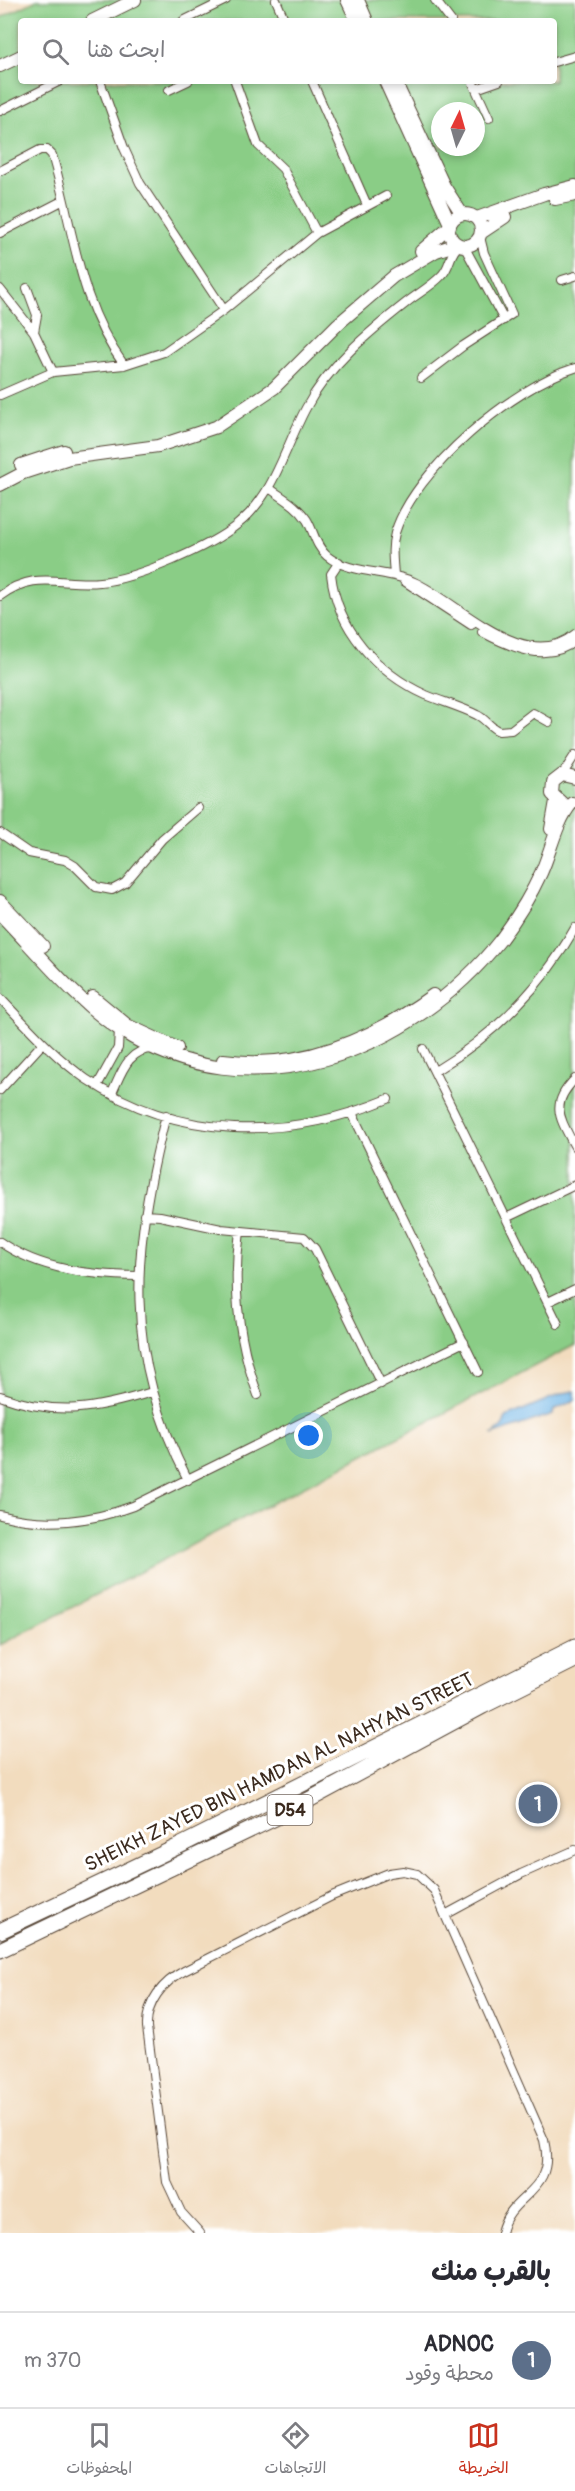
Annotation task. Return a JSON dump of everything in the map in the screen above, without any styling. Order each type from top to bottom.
[{"type":"highway","name":"SHEIKH ZAYED BIN HAMDAN AL NAHYAN STREET","points":[[0,1931],[179,1846],[575,1647]]},
{"type":"highway","name":"SHEIKH ZAYED BIN HAMDAN AL NAHYAN STREET","points":[[0,1950],[256,1828],[483,1706],[575,1660]]},
{"type":"street","points":[[98,18],[135,0]]},
{"type":"street","points":[[189,18],[226,0]]},
{"type":"street","points":[[276,0],[284,18]]},
{"type":"street","points":[[347,0],[356,18]]},
{"type":"street","points":[[357,0],[366,18]]},
{"type":"street","points":[[439,1],[449,18]]},
{"type":"street","points":[[557,61],[575,56]]},
{"type":"street","points":[[0,66],[18,57]]},
{"type":"street","points":[[0,111],[54,84]]},
{"type":"street","points":[[101,84],[124,148],[140,183],[224,310]]},
{"type":"street","points":[[169,90],[182,84]]},
{"type":"street","points":[[236,84],[258,145],[283,169],[317,233]]},
{"type":"street","points":[[313,84],[367,205]]},
{"type":"street","points":[[386,84],[450,225],[452,238],[461,245],[508,317]]},
{"type":"street","points":[[396,84],[447,194],[462,214],[477,218],[544,194],[575,186]]},
{"type":"street","points":[[474,85],[489,118]]},
{"type":"street","points":[[0,171],[36,151],[47,150],[53,158],[88,301],[108,341],[124,365]]},
{"type":"street","points":[[0,485],[53,462],[84,454],[166,444],[222,423],[274,388],[338,324],[394,276],[436,251],[473,244],[501,218],[540,203],[575,195]]},
{"type":"street","points":[[0,395],[53,372],[124,365],[151,357],[177,345],[224,310],[317,233],[386,196]]},
{"type":"street","points":[[0,233],[62,201]]},
{"type":"street","points":[[0,477],[25,463],[55,453],[91,445],[157,438],[179,433],[238,406],[280,374],[360,294],[430,245],[462,214]]},
{"type":"street","points":[[477,218],[484,253],[508,317]]},
{"type":"street","points":[[0,596],[16,586],[42,579],[91,582],[132,574],[204,546],[228,532],[249,514],[269,488],[306,406],[327,377],[380,325],[442,276],[453,251],[461,245]]},
{"type":"street","points":[[562,280],[575,276]]},
{"type":"street","points":[[27,288],[37,315],[34,332]]},
{"type":"street","points":[[0,289],[34,332],[53,372]]},
{"type":"street","points":[[421,378],[463,345],[508,317]]},
{"type":"street","points":[[575,368],[545,380],[511,401],[453,450],[415,495],[399,523],[393,542],[398,577],[476,628],[514,646],[553,653],[575,641]]},
{"type":"street","points":[[269,488],[301,513],[321,550],[339,562],[398,577],[422,586],[490,630],[526,644],[551,647],[565,642],[575,634]]},
{"type":"street","points":[[339,562],[332,570],[332,579],[347,626],[368,654],[388,672],[427,695],[477,715],[499,731],[511,730],[533,713],[549,722]]},
{"type":"street","points":[[573,802],[563,804],[556,801],[551,786],[569,776],[575,755]]},
{"type":"street","points":[[0,901],[89,994],[114,1015],[141,1033],[186,1052],[216,1059],[246,1062],[293,1059],[328,1050],[378,1029],[422,1003],[462,969],[496,932],[521,895],[551,830],[556,801]]},
{"type":"street","points":[[0,914],[93,1009],[119,1030],[154,1048],[214,1066],[246,1071],[276,1070],[332,1058],[371,1042],[407,1023],[465,979],[501,938],[532,890],[573,802]]},
{"type":"street","points":[[2,837],[29,853],[65,860],[75,866],[96,887],[112,890],[121,886],[156,845],[198,808]]},
{"type":"street","points":[[435,1071],[477,1042],[509,1015],[550,966],[575,928]]},
{"type":"street","points":[[0,998],[43,1043],[97,1086],[166,1115],[222,1127],[268,1129],[314,1124],[388,1099]]},
{"type":"street","points":[[97,1086],[118,1048],[119,1030]]},
{"type":"street","points":[[0,1090],[43,1043]]},
{"type":"street","points":[[112,1094],[123,1071],[136,1053],[154,1048]]},
{"type":"street","points":[[423,1048],[558,1324]]},
{"type":"street","points":[[110,1064],[123,1071]]},
{"type":"street","points":[[575,1079],[561,1096],[559,1104],[562,1121],[575,1147]]},
{"type":"street","points":[[352,1113],[478,1372]]},
{"type":"street","points":[[166,1115],[144,1215],[138,1276],[141,1336],[152,1392],[166,1432],[188,1480]]},
{"type":"street","points":[[508,1218],[575,1185]]},
{"type":"street","points":[[144,1215],[240,1231],[299,1235],[312,1245],[381,1384]]},
{"type":"street","points":[[240,1231],[236,1268],[238,1315],[246,1360],[258,1395]]},
{"type":"street","points":[[0,1242],[30,1258],[61,1268],[92,1274],[138,1276]]},
{"type":"street","points":[[548,1302],[575,1289]]},
{"type":"street","points":[[0,1515],[46,1522],[89,1519],[133,1506],[464,1342]]},
{"type":"street","points":[[0,1397],[44,1408],[72,1410],[109,1405],[152,1392]]},
{"type":"street","points":[[445,1916],[531,1869],[575,1850]]},
{"type":"street","points":[[200,2233],[175,2202],[165,2171],[147,2022],[150,2008],[162,1987],[178,1974],[309,1907],[389,1873],[410,1872],[423,1877],[434,1890],[546,2147],[546,2168],[541,2180],[508,2216],[501,2233]]},
{"type":"green space","points":[[37,0],[575,0],[575,1345],[0,1645],[0,18]]},
{"type":"water","points":[[575,1391],[575,1400],[554,1410],[553,1414],[492,1435],[502,1427],[506,1417],[563,1393]]},
{"type":"place","name":"ADNOC","points":[[538,1804]]}]
